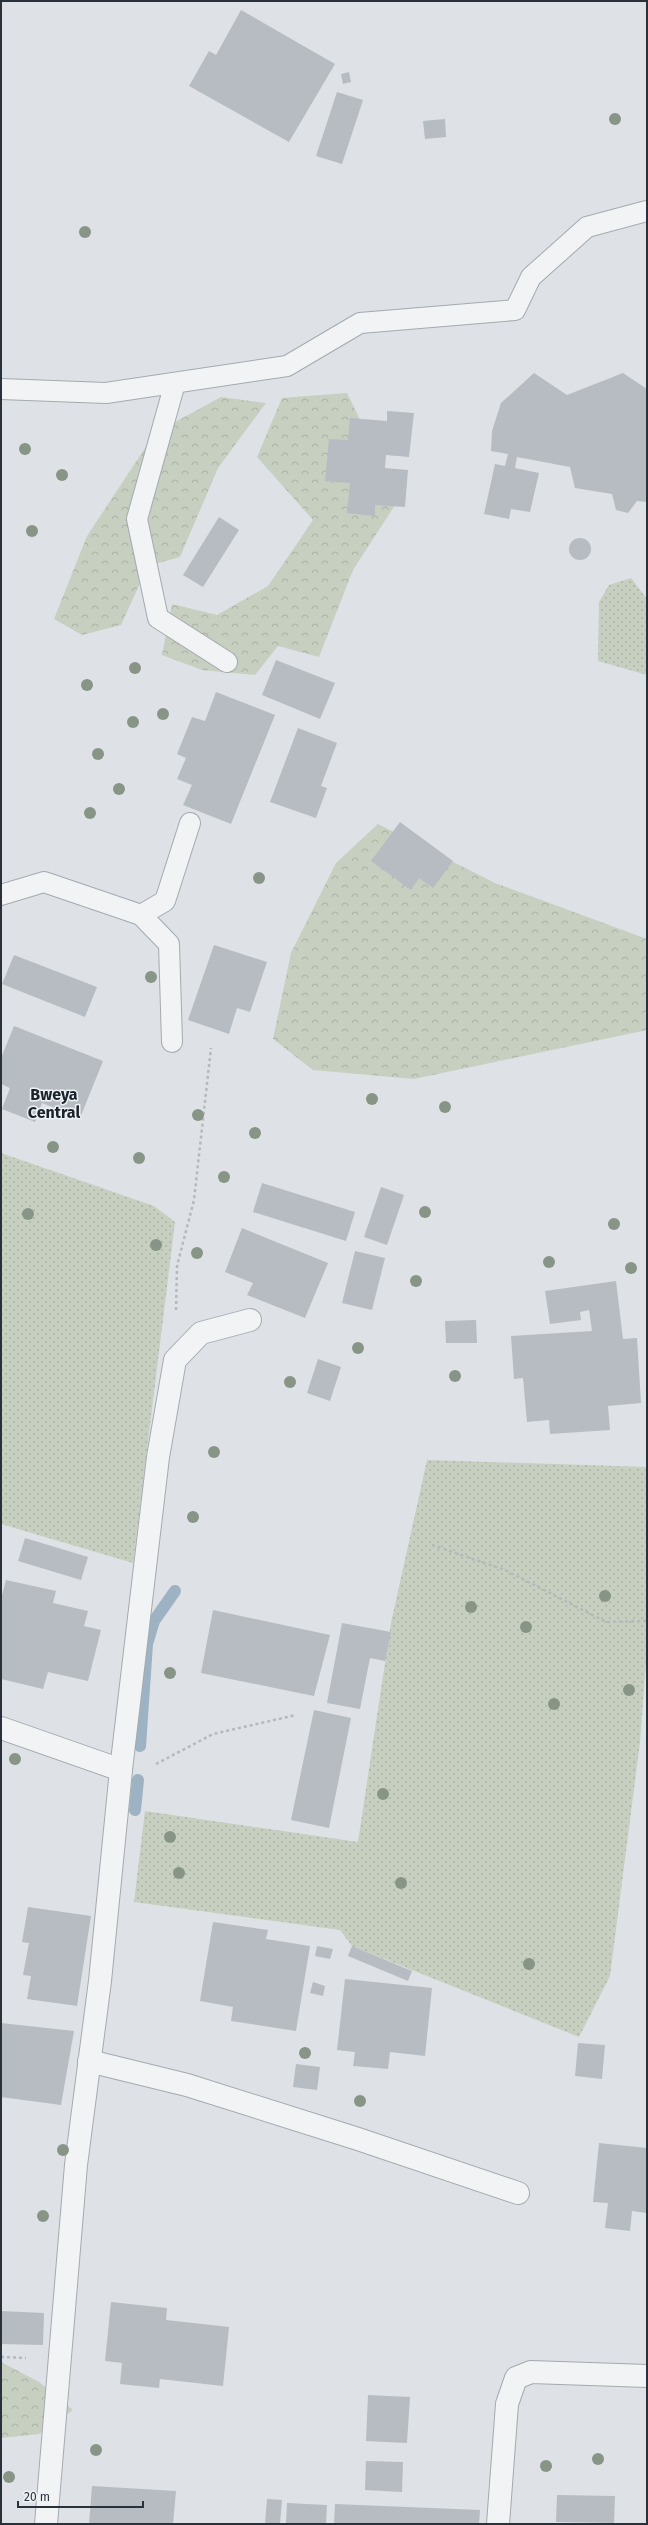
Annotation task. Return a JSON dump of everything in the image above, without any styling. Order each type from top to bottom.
[{"type":"street","points":[[46,2524],[76,2165],[100,1981],[121,1776],[158,1457],[175,1360],[201,1333],[250,1320]]},
{"type":"street","points":[[1,1728],[121,1776]]},
{"type":"street","points":[[89,2061],[187,2085],[358,2139],[518,2193]]},
{"type":"street","points":[[498,2524],[507,2404],[516,2378],[531,2372],[647,2376]]},
{"type":"lane","points":[[1,389],[106,392],[288,366],[360,323],[514,310],[531,277],[586,227],[647,211]]},
{"type":"lane","points":[[175,383],[137,519],[158,618],[227,662]]},
{"type":"lane","points":[[142,915],[165,902],[190,822]]},
{"type":"lane","points":[[1,895],[44,882],[142,915],[169,944],[172,1042]]},
{"type":"path","points":[[175,1360],[177,1266],[194,1200],[211,1048]]},
{"type":"path","points":[[432,1545],[505,1570],[606,1622],[647,1620]]},
{"type":"path","points":[[121,1776],[213,1734],[296,1715]]},
{"type":"green space","points":[[347,393],[399,499],[353,570],[319,657],[278,646],[255,675],[202,670],[162,655],[172,604],[217,615],[268,586],[313,520],[257,457],[282,398]]},
{"type":"green space","points":[[221,397],[266,403],[218,468],[180,557],[148,566],[121,625],[82,635],[54,619],[87,536],[155,433]]},
{"type":"green space","points":[[631,578],[647,599],[647,675],[598,661],[599,602],[609,585]]},
{"type":"green space","points":[[378,824],[495,883],[647,939],[647,1030],[414,1079],[313,1070],[273,1039],[291,953],[336,863]]},
{"type":"green space","points":[[1,1153],[154,1206],[175,1222],[133,1563],[1,1524]]},
{"type":"green space","points":[[427,1460],[647,1467],[647,1650],[640,1742],[610,1976],[579,2037],[352,1946],[340,1930],[134,1902],[145,1811],[358,1842],[391,1623]]},
{"type":"green space","points":[[1,2362],[39,2382],[73,2410],[39,2434],[1,2438]]},
{"type":"building","points":[[241,10],[335,64],[289,142],[189,86],[209,51],[216,55]]},
{"type":"building","points":[[349,72],[351,82],[343,84],[341,74]]},
{"type":"building","points":[[337,92],[363,100],[342,164],[316,156]]},
{"type":"building","points":[[445,119],[446,137],[425,139],[423,121]]},
{"type":"building","points":[[534,373],[567,395],[623,373],[647,389],[647,502],[637,501],[628,513],[616,510],[612,494],[575,488],[570,467],[517,457],[515,468],[539,473],[530,512],[511,509],[509,519],[484,514],[495,464],[505,466],[508,454],[491,451],[492,431],[501,403]]},
{"type":"building","points":[[387,411],[414,413],[409,457],[386,455],[385,468],[408,470],[405,507],[375,505],[375,516],[347,513],[350,483],[325,481],[329,439],[348,440],[350,418],[387,421]]},
{"type":"building","points":[[219,517],[239,530],[203,587],[183,575]]},
{"type":"building","points":[[580,538],[588,541],[591,549],[588,557],[580,560],[572,557],[569,549],[572,541]]},
{"type":"building","points":[[276,660],[335,683],[320,719],[262,695]]},
{"type":"building","points":[[216,692],[275,715],[231,824],[183,805],[192,785],[177,779],[186,758],[177,754],[192,717],[205,721]]},
{"type":"building","points":[[298,728],[337,743],[321,786],[327,788],[316,818],[270,802]]},
{"type":"building","points":[[400,822],[453,861],[433,888],[419,878],[411,890],[371,861]]},
{"type":"building","points":[[214,945],[267,962],[250,1012],[237,1008],[229,1034],[188,1020]]},
{"type":"building","points":[[14,955],[97,987],[85,1017],[2,984]]},
{"type":"building","points":[[14,1026],[103,1061],[80,1118],[42,1103],[35,1122],[2,1109],[10,1088],[1,1084],[1,1058]]},
{"type":"building","points":[[262,1183],[355,1212],[346,1241],[253,1212]]},
{"type":"building","points":[[381,1187],[404,1195],[387,1245],[364,1237]]},
{"type":"building","points":[[242,1228],[328,1263],[305,1318],[247,1295],[253,1283],[225,1272]]},
{"type":"building","points":[[355,1251],[385,1258],[372,1310],[342,1303]]},
{"type":"building","points":[[616,1281],[623,1339],[637,1338],[641,1403],[608,1406],[610,1430],[550,1434],[549,1420],[527,1422],[523,1378],[514,1379],[511,1336],[592,1331],[589,1310],[580,1312],[581,1320],[550,1324],[545,1291]]},
{"type":"building","points":[[476,1320],[477,1343],[446,1343],[445,1321]]},
{"type":"building","points":[[318,1359],[341,1367],[330,1401],[307,1393]]},
{"type":"building","points":[[25,1538],[88,1557],[81,1580],[18,1561]]},
{"type":"building","points":[[6,1580],[56,1591],[53,1603],[88,1611],[84,1626],[101,1630],[88,1681],[48,1672],[43,1689],[1,1679],[1,1599]]},
{"type":"building","points":[[213,1610],[330,1635],[314,1696],[201,1673]]},
{"type":"building","points":[[342,1623],[391,1632],[385,1661],[370,1658],[360,1709],[327,1703]]},
{"type":"building","points":[[314,1710],[351,1718],[329,1828],[291,1820]]},
{"type":"building","points":[[28,1907],[91,1916],[77,2006],[27,1999],[31,1976],[23,1975],[29,1943],[22,1942]]},
{"type":"building","points":[[213,1922],[268,1930],[266,1939],[310,1946],[296,2031],[231,2021],[233,2007],[200,2001]]},
{"type":"building","points":[[317,1946],[333,1949],[330,1959],[315,1956]]},
{"type":"building","points":[[352,1946],[412,1971],[408,1981],[348,1956]]},
{"type":"building","points":[[345,1979],[432,1988],[425,2056],[390,2052],[388,2069],[353,2066],[355,2052],[337,2050]]},
{"type":"building","points":[[313,1982],[325,1986],[323,1996],[310,1993]]},
{"type":"building","points":[[1,2023],[74,2031],[61,2105],[1,2097]]},
{"type":"building","points":[[578,2043],[605,2045],[602,2079],[575,2076]]},
{"type":"building","points":[[296,2064],[320,2067],[317,2090],[293,2087]]},
{"type":"building","points":[[599,2143],[647,2148],[647,2213],[632,2211],[630,2231],[605,2228],[608,2203],[593,2202]]},
{"type":"building","points":[[111,2302],[167,2308],[166,2320],[229,2327],[223,2386],[160,2379],[159,2388],[120,2384],[122,2363],[105,2361]]},
{"type":"building","points":[[1,2311],[44,2313],[43,2345],[1,2344]]},
{"type":"building","points":[[368,2395],[410,2397],[407,2443],[366,2441]]},
{"type":"building","points":[[366,2461],[403,2462],[402,2492],[365,2490]]},
{"type":"building","points":[[92,2486],[176,2491],[173,2524],[89,2524]]},
{"type":"building","points":[[557,2495],[615,2496],[614,2523],[556,2522]]},
{"type":"building","points":[[267,2499],[282,2500],[280,2524],[265,2524]]},
{"type":"building","points":[[287,2503],[327,2505],[326,2524],[286,2523]]},
{"type":"building","points":[[335,2504],[480,2510],[479,2524],[334,2524]]},
{"type":"waterway","points":[[140,1746],[147,1644],[154,1621],[175,1591]]},
{"type":"waterway","points":[[135,1810],[138,1780]]},
{"type":"district","name":"Bweya Central","points":[[54,1103]]}]
